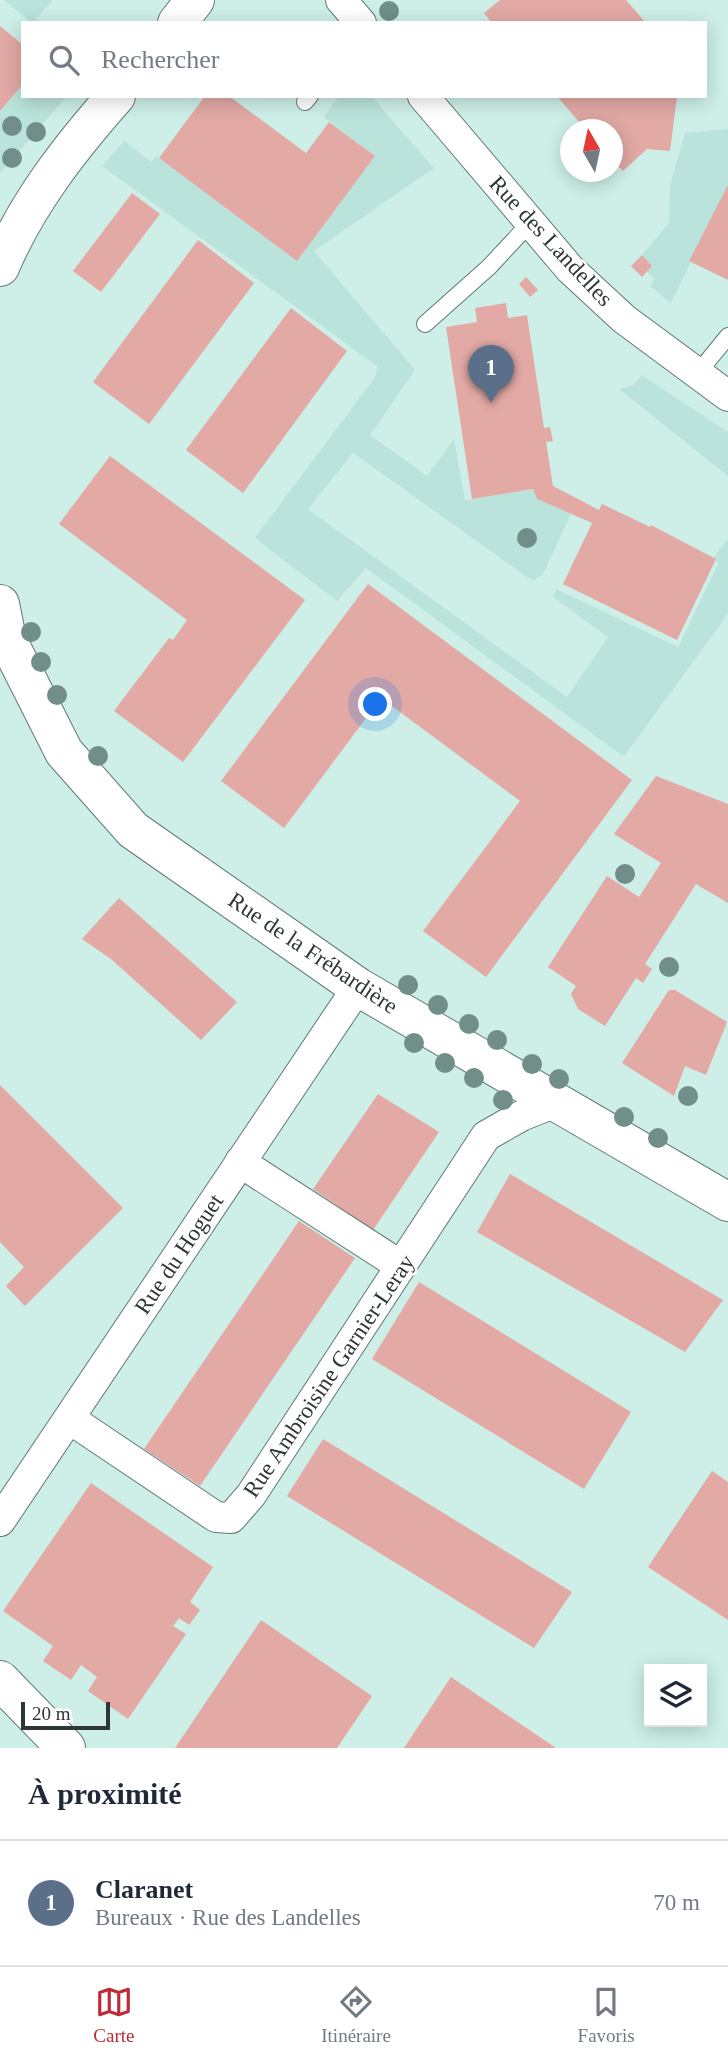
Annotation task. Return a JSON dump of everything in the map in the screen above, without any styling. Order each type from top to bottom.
[{"type":"street","points":[[179,21],[195,0]]},
{"type":"street","points":[[341,0],[359,21]]},
{"type":"street","points":[[0,267],[27,213],[72,147],[114,98]]},
{"type":"street","name":"Rue des Landelles","points":[[426,98],[570,269],[624,319],[728,396]]},
{"type":"street","name":"Rue de la Frébardière","points":[[0,604],[7,639],[64,752],[133,830],[358,987],[728,1202]]},
{"type":"street","name":"Rue du Hoguet","points":[[0,1521],[358,987]]},
{"type":"street","name":"Rue Ambroisine Garnier-Leray","points":[[70,1419],[216,1517],[231,1518],[251,1495],[486,1136],[522,1116],[556,1102]]},
{"type":"street","points":[[240,1161],[401,1266]]},
{"type":"street","points":[[0,1680],[65,1748]]},
{"type":"lane","points":[[425,324],[489,267],[530,223]]},
{"type":"lane","points":[[697,374],[728,336]]},
{"type":"shaded area","points":[[0,0],[728,0],[728,1748],[0,1748]]},
{"type":"shaded area","points":[[4,0],[53,0],[34,21],[30,21]]},
{"type":"shaded area","points":[[21,86],[21,98],[65,98],[0,173],[0,111]]},
{"type":"shaded area","points":[[338,98],[373,98],[434,168],[314,251],[415,370],[370,435],[427,476],[454,439],[465,500],[533,489],[537,499],[571,514],[543,574],[533,581],[353,453],[308,509],[567,697],[608,637],[553,597],[556,589],[678,647],[718,564],[714,557],[728,539],[728,614],[625,755],[620,754],[366,568],[337,601],[255,538],[376,376],[377,366],[102,166],[124,141],[151,162],[156,156],[297,261],[375,156],[324,117]]},
{"type":"shaded area","points":[[728,129],[728,185],[671,303],[650,286],[655,279],[647,272],[652,266],[642,255],[669,223],[670,185],[685,133]]},
{"type":"shaded area","points":[[642,375],[728,432],[728,476],[619,389],[633,385]]},
{"type":"building","points":[[500,0],[626,0],[644,21],[490,21],[484,13]]},
{"type":"building","points":[[0,26],[21,43],[21,86],[0,111]]},
{"type":"building","points":[[204,98],[232,98],[306,153],[329,122],[375,156],[297,261],[159,158]]},
{"type":"building","points":[[559,98],[677,98],[670,151],[647,149],[623,171],[623,119],[577,119]]},
{"type":"building","points":[[728,185],[728,280],[689,261]]},
{"type":"building","points":[[132,193],[160,214],[101,292],[73,271]]},
{"type":"building","points":[[198,240],[254,283],[149,424],[93,382]]},
{"type":"building","points":[[642,255],[652,266],[642,277],[631,266]]},
{"type":"building","points":[[526,277],[538,290],[530,297],[519,284]]},
{"type":"building","points":[[506,303],[508,318],[527,315],[544,428],[550,427],[553,441],[546,442],[553,486],[599,510],[602,504],[650,527],[651,525],[716,559],[677,640],[563,584],[592,523],[537,499],[533,489],[472,499],[446,327],[477,322],[475,308]]},
{"type":"building","points":[[291,308],[347,351],[243,493],[186,450]]},
{"type":"building","points":[[110,456],[305,600],[183,762],[114,711],[169,638],[173,640],[187,620],[59,524]]},
{"type":"building","points":[[368,584],[632,780],[486,977],[423,931],[520,801],[381,698],[284,828],[221,781]]},
{"type":"building","points":[[656,776],[728,804],[728,903],[696,884],[645,964],[652,969],[643,983],[636,978],[605,1026],[578,1009],[571,994],[576,986],[548,967],[607,876],[639,897],[661,863],[614,834]]},
{"type":"building","points":[[119,898],[237,1002],[201,1040],[111,959],[82,939]]},
{"type":"building","points":[[669,990],[675,990],[727,1022],[706,1075],[685,1066],[674,1096],[622,1063]]},
{"type":"building","points":[[0,1085],[123,1208],[25,1306],[6,1286],[24,1267],[0,1242]]},
{"type":"building","points":[[378,1094],[439,1132],[373,1230],[313,1189]]},
{"type":"building","points":[[510,1174],[723,1300],[685,1352],[477,1232]]},
{"type":"building","points":[[299,1221],[355,1258],[200,1486],[144,1449]]},
{"type":"building","points":[[419,1282],[631,1412],[584,1489],[372,1359]]},
{"type":"building","points":[[323,1439],[572,1592],[534,1648],[287,1496]]},
{"type":"building","points":[[712,1471],[728,1482],[728,1620],[648,1567]]},
{"type":"building","points":[[91,1483],[213,1567],[190,1602],[200,1610],[189,1625],[179,1618],[173,1626],[186,1634],[128,1719],[88,1691],[97,1677],[81,1665],[71,1680],[43,1661],[53,1646],[3,1611]]},
{"type":"building","points":[[261,1620],[372,1696],[337,1748],[175,1748]]},
{"type":"building","points":[[451,1677],[556,1748],[404,1748]]},
{"type":"place","name":"Claranet","points":[[491,403]]}]
